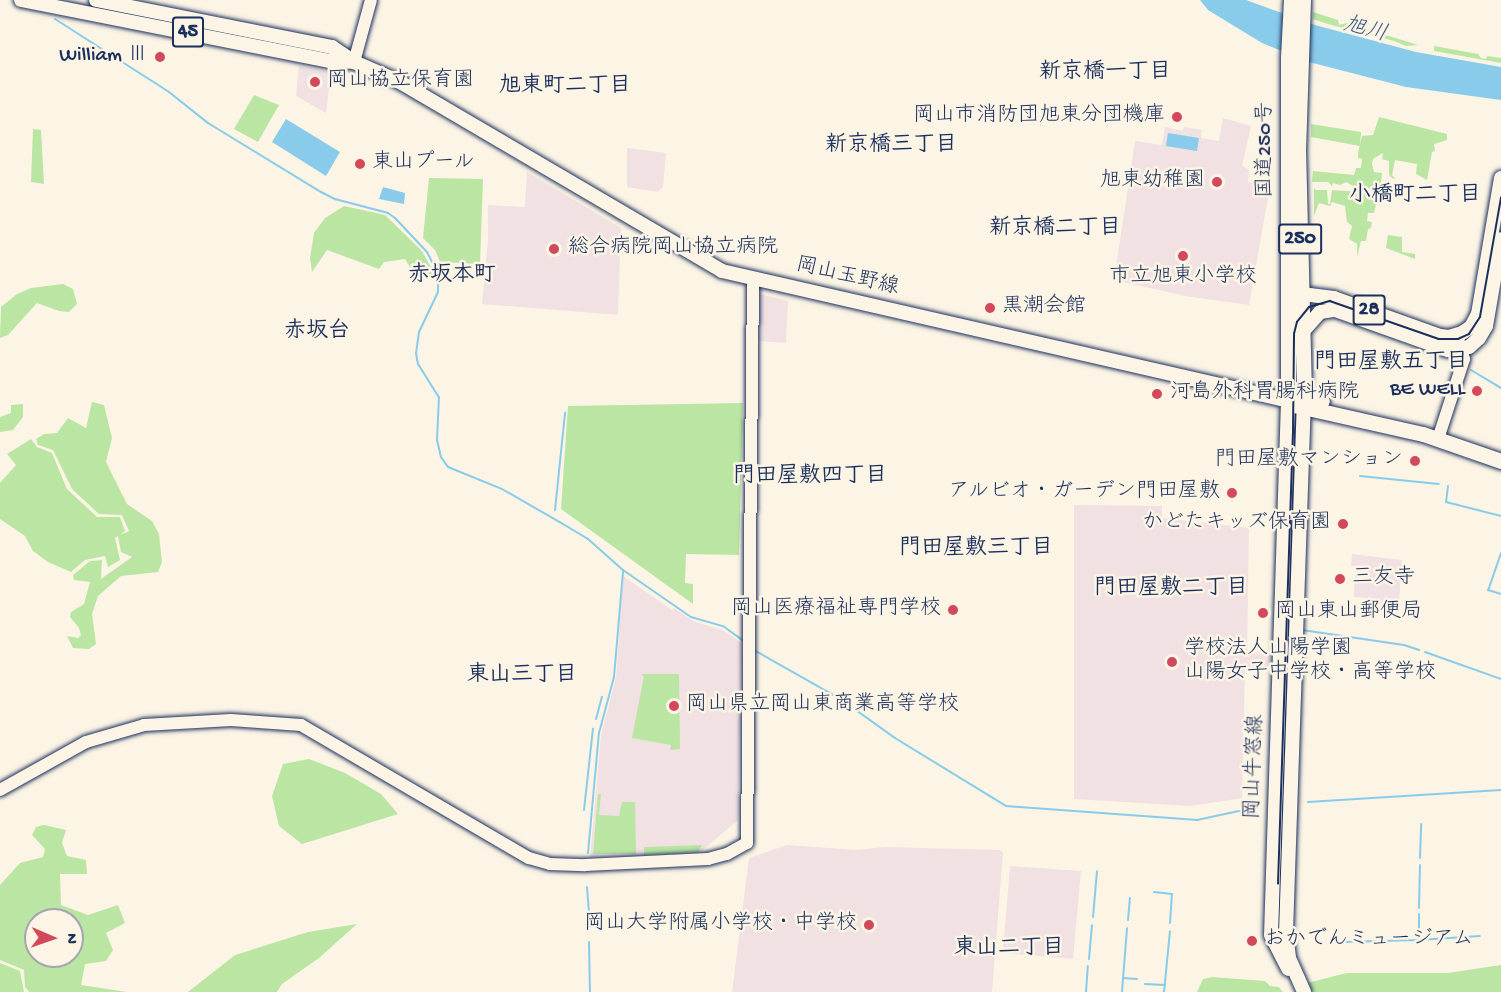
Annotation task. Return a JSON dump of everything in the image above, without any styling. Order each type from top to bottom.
[{"type":"highway","name":"国道250号","points":[[1288,401],[1296,313],[1291,0]]},
{"type":"highway","name":"国道250号","points":[[1303,0],[1293,148],[1302,294],[1296,313],[1304,330],[1304,402]]},
{"type":"highway","points":[[1288,401],[1304,402],[1501,452]]},
{"type":"highway","points":[[1439,435],[1501,461]]},
{"type":"main road","name":"岡山玉野線","points":[[21,0],[329,61],[354,62]]},
{"type":"main road","name":"岡山玉野線","points":[[96,0],[332,47],[354,62],[400,82],[711,266],[753,279],[1288,401]]},
{"type":"main road","points":[[1457,336],[1471,327],[1478,314],[1501,178]]},
{"type":"main road","points":[[1462,350],[1474,343],[1486,326],[1501,239]]},
{"type":"main road","name":"28","points":[[1302,294],[1334,298],[1440,336],[1457,336]]},
{"type":"main road","name":"28","points":[[1320,312],[1339,311],[1448,350],[1462,350]]},
{"type":"main road","points":[[1296,313],[1320,312]]},
{"type":"main road","points":[[1304,330],[1320,312]]},
{"type":"main road","name":"岡山牛窓線","points":[[1288,401],[1271,935],[1276,950],[1302,987]]},
{"type":"main road","name":"岡山牛窓線","points":[[1302,987],[1289,958],[1286,933],[1304,402]]},
{"type":"street","points":[[354,62],[371,0]]},
{"type":"street","points":[[0,790],[86,742],[144,725],[231,720],[301,725],[529,858],[550,864],[585,866],[708,859],[727,854],[747,843],[753,279]]},
{"type":"street","points":[[1439,435],[1464,360],[1457,336]]},
{"type":"shaded area","points":[[299,66],[331,72],[326,113],[296,96]]},
{"type":"shaded area","points":[[1223,118],[1251,126],[1242,166],[1249,170],[1248,182],[1270,186],[1249,305],[1185,296],[1114,280],[1135,141],[1162,145],[1165,127],[1183,131],[1184,127],[1202,130],[1201,138],[1219,141]]},
{"type":"shaded area","points":[[627,148],[666,153],[663,187],[658,192],[627,187]]},
{"type":"shaded area","name":"総合病院岡山協立病院","points":[[527,172],[621,228],[618,315],[482,304],[488,240],[488,205],[525,207]]},
{"type":"shaded area","points":[[760,294],[788,301],[786,343],[759,341]]},
{"type":"shaded area","name":"学校法人山陽学園 山陽女子中学校・高等学校","points":[[1074,505],[1162,506],[1162,518],[1249,528],[1247,653],[1270,654],[1270,670],[1245,670],[1242,798],[1190,806],[1074,799]]},
{"type":"shaded area","points":[[1352,554],[1402,560],[1399,604],[1367,604],[1368,598],[1354,597],[1355,566],[1351,566]]},
{"type":"shaded area","name":"岡山県立岡山東商業高等学校","points":[[623,576],[672,610],[674,608],[695,622],[723,630],[741,643],[738,820],[698,854],[590,857],[601,735],[616,678]]},
{"type":"shaded area","name":"岡山大学附属小学校・中学校","points":[[787,845],[857,850],[884,847],[1000,850],[1003,853],[992,992],[732,992],[749,858]]},
{"type":"shaded area","points":[[1010,866],[1081,871],[1073,959],[1005,953],[1003,950]]},
{"type":"green space","points":[[1313,12],[1338,20],[1339,25],[1347,23],[1418,45],[1406,46],[1328,24],[1313,19]]},
{"type":"green space","points":[[1434,46],[1478,54],[1481,58],[1486,59],[1487,56],[1501,58],[1501,63],[1434,51]]},
{"type":"green space","points":[[254,95],[279,105],[258,142],[234,129]]},
{"type":"green space","points":[[1379,117],[1447,134],[1447,140],[1434,144],[1435,151],[1432,152],[1427,180],[1416,174],[1417,164],[1395,160],[1392,175],[1396,179],[1392,178],[1389,175],[1389,161],[1382,159],[1383,153],[1373,159],[1374,172],[1382,173],[1381,183],[1376,184],[1374,189],[1355,187],[1346,182],[1340,185],[1333,183],[1332,186],[1328,182],[1312,182],[1313,171],[1354,175],[1356,168],[1361,168],[1362,159],[1358,158],[1358,153],[1362,136],[1373,135]]},
{"type":"green space","points":[[1311,124],[1361,132],[1360,146],[1311,137]]},
{"type":"green space","points":[[33,129],[41,130],[44,184],[31,182]]},
{"type":"green space","points":[[429,178],[483,179],[480,264],[440,262],[435,250],[423,238]]},
{"type":"green space","points":[[1314,188],[1327,190],[1328,204],[1330,204],[1332,190],[1373,193],[1373,200],[1377,200],[1374,213],[1368,213],[1367,221],[1372,222],[1371,228],[1368,229],[1366,241],[1361,241],[1357,257],[1357,244],[1349,239],[1352,226],[1347,222],[1345,206],[1332,202],[1330,206],[1319,203],[1314,216]]},
{"type":"green space","points":[[344,206],[385,215],[422,251],[435,275],[413,272],[405,259],[384,262],[379,269],[327,250],[312,272],[310,258],[314,233],[325,218]]},
{"type":"green space","points":[[1388,235],[1402,237],[1402,252],[1415,254],[1415,259],[1386,248]]},
{"type":"green space","points":[[63,284],[73,289],[77,304],[69,312],[37,303],[8,335],[0,338],[1,307],[17,294],[31,288]]},
{"type":"green space","points":[[92,402],[104,405],[112,438],[106,462],[127,504],[152,521],[159,534],[162,562],[158,572],[121,576],[98,596],[92,614],[96,644],[89,649],[73,648],[67,636],[78,638],[81,635],[79,628],[70,617],[71,612],[84,604],[90,582],[74,580],[73,575],[90,561],[102,560],[101,579],[132,557],[121,552],[118,536],[115,538],[120,560],[108,567],[105,556],[85,560],[71,572],[48,562],[33,551],[25,536],[0,519],[0,483],[16,465],[7,454],[31,439],[37,447],[52,453],[67,489],[97,517],[120,517],[125,531],[120,535],[129,531],[122,515],[99,514],[72,489],[53,450],[38,445],[36,439],[44,434],[57,433],[68,418],[86,428]]},
{"type":"green space","points":[[743,403],[739,555],[686,554],[685,583],[693,584],[693,604],[561,509],[568,406]]},
{"type":"green space","points":[[23,404],[23,417],[13,430],[0,432],[0,417],[11,413],[11,405]]},
{"type":"green space","points":[[641,674],[679,674],[680,749],[670,750],[671,745],[632,738],[644,676]]},
{"type":"green space","points":[[309,759],[345,773],[381,794],[398,814],[302,844],[279,826],[272,796],[283,764]]},
{"type":"green space","points":[[598,794],[601,794],[599,815],[619,816],[622,802],[635,802],[636,854],[593,854]]},
{"type":"green space","points":[[44,825],[66,830],[62,843],[67,856],[86,860],[87,874],[60,874],[61,905],[69,908],[24,908],[24,968],[84,968],[84,914],[88,915],[118,905],[125,923],[106,933],[113,950],[106,961],[85,964],[81,985],[127,992],[29,992],[25,987],[24,970],[0,960],[0,885],[20,863],[43,857],[45,849],[32,835],[36,827]]},
{"type":"green space","points":[[702,845],[698,852],[644,855],[644,847]]},
{"type":"green space","points":[[357,924],[319,958],[282,984],[277,992],[188,992],[235,955],[308,932]]},
{"type":"green space","points":[[0,963],[20,971],[24,992],[0,992]]},
{"type":"green space","points":[[1501,965],[1501,992],[1312,992],[1307,983],[1347,973],[1448,973]]},
{"type":"green space","points":[[1212,977],[1265,981],[1270,986],[1279,987],[1283,992],[1197,992],[1203,979]]},
{"type":"water","name":"旭川","points":[[1200,0],[1246,0],[1315,25],[1416,52],[1501,67],[1501,100],[1406,87],[1309,62],[1262,43],[1208,10]]},
{"type":"water","points":[[286,119],[340,152],[326,176],[272,142]]},
{"type":"water","points":[[1168,133],[1199,138],[1197,151],[1166,146]]},
{"type":"water","points":[[383,187],[405,193],[404,204],[379,199]]},
{"type":"waterway","points":[[55,19],[169,92],[208,123],[321,192],[335,199],[388,213],[395,218],[427,252],[438,274],[438,292],[419,332],[416,353],[418,364],[439,397],[437,440],[441,457],[448,467],[502,489],[563,524],[588,539],[623,570],[691,617],[723,626],[745,642]]},
{"type":"waterway","points":[[1471,370],[1501,388]]},
{"type":"waterway","points":[[555,510],[565,413]]},
{"type":"waterway","points":[[1360,476],[1439,484]]},
{"type":"waterway","points":[[1448,486],[1446,502],[1501,516]]},
{"type":"waterway","points":[[1501,553],[1488,590],[1501,594]]},
{"type":"waterway","points":[[588,853],[599,733],[614,677],[623,571]]},
{"type":"waterway","points":[[1302,630],[1404,645],[1419,650]]},
{"type":"waterway","points":[[754,650],[839,698],[895,738],[1006,806],[1197,820],[1253,808]]},
{"type":"waterway","points":[[1425,652],[1501,679]]},
{"type":"waterway","points":[[596,719],[602,697]]},
{"type":"waterway","points":[[584,810],[593,728]]},
{"type":"waterway","points":[[1308,802],[1501,790]]},
{"type":"waterway","points":[[1420,858],[1421,824]]},
{"type":"waterway","points":[[1419,908],[1420,865]]},
{"type":"waterway","points":[[1093,917],[1097,871]]},
{"type":"waterway","points":[[587,887],[590,927]]},
{"type":"waterway","points":[[1154,892],[1172,894],[1170,923]]},
{"type":"waterway","points":[[1128,920],[1130,898]]},
{"type":"waterway","points":[[1419,914],[1419,940],[1480,936]]},
{"type":"waterway","points":[[1089,959],[1092,925]]},
{"type":"waterway","points":[[1122,992],[1127,928]]},
{"type":"waterway","points":[[1164,992],[1170,931]]},
{"type":"waterway","points":[[1342,942],[1419,940]]},
{"type":"waterway","points":[[589,942],[590,992]]},
{"type":"waterway","points":[[1086,992],[1088,966]]},
{"type":"waterway","points":[[1123,978],[1137,979]]},
{"type":"waterway","points":[[1145,984],[1165,985]]},
{"type":"tram line","points":[[1278,884],[1293,433],[1294,334],[1297,322],[1309,307],[1330,301],[1439,339],[1458,339],[1469,334],[1480,317],[1501,198]]},
{"type":"place","name":"William Ⅲ","points":[[160,57]]},
{"type":"place","name":"岡山協立保育園","points":[[315,82]]},
{"type":"place","name":"岡山市消防団旭東分団機庫","points":[[1177,117]]},
{"type":"place","name":"東山プール","points":[[360,164]]},
{"type":"place","name":"旭東幼稚園","points":[[1217,182]]},
{"type":"place","name":"総合病院岡山協立病院","points":[[554,249]]},
{"type":"place","name":"市立旭東小学校","points":[[1183,256]]},
{"type":"place","name":"黒潮会館","points":[[990,308]]},
{"type":"place","name":"BE WELL","points":[[1477,391]]},
{"type":"place","name":"河島外科胃腸科病院","points":[[1157,394]]},
{"type":"place","name":"門田屋敷マンション","points":[[1415,461]]},
{"type":"place","name":"アルビオ・ガーデン門田屋敷","points":[[1232,493]]},
{"type":"place","name":"かどたキッズ保育園","points":[[1343,524]]},
{"type":"place","name":"三友寺","points":[[1340,579]]},
{"type":"place","name":"岡山医療福祉専門学校","points":[[953,610]]},
{"type":"place","name":"岡山東山郵便局","points":[[1263,613]]},
{"type":"place","name":"学校法人山陽学園 山陽女子中学校・高等学校","points":[[1172,662]]},
{"type":"place","name":"岡山県立岡山東商業高等学校","points":[[674,706]]},
{"type":"place","name":"岡山大学附属小学校・中学校","points":[[869,925]]},
{"type":"place","name":"おかでんミュージアム","points":[[1252,941]]},
{"type":"district","name":"新京橋一丁目","points":[[1105,74]]},
{"type":"district","name":"旭東町二丁目","points":[[565,88]]},
{"type":"district","name":"新京橋三丁目","points":[[891,147]]},
{"type":"district","name":"小橋町二丁目","points":[[1415,197]]},
{"type":"district","name":"新京橋二丁目","points":[[1055,230]]},
{"type":"district","name":"赤坂本町","points":[[452,277]]},
{"type":"district","name":"赤坂台","points":[[317,333]]},
{"type":"district","name":"門田屋敷五丁目","points":[[1391,364]]},
{"type":"district","name":"門田屋敷四丁目","points":[[810,478]]},
{"type":"district","name":"門田屋敷三丁目","points":[[976,550]]},
{"type":"district","name":"門田屋敷二丁目","points":[[1171,590]]},
{"type":"district","name":"東山三丁目","points":[[522,677]]},
{"type":"district","name":"東山二丁目","points":[[1009,950]]}]
